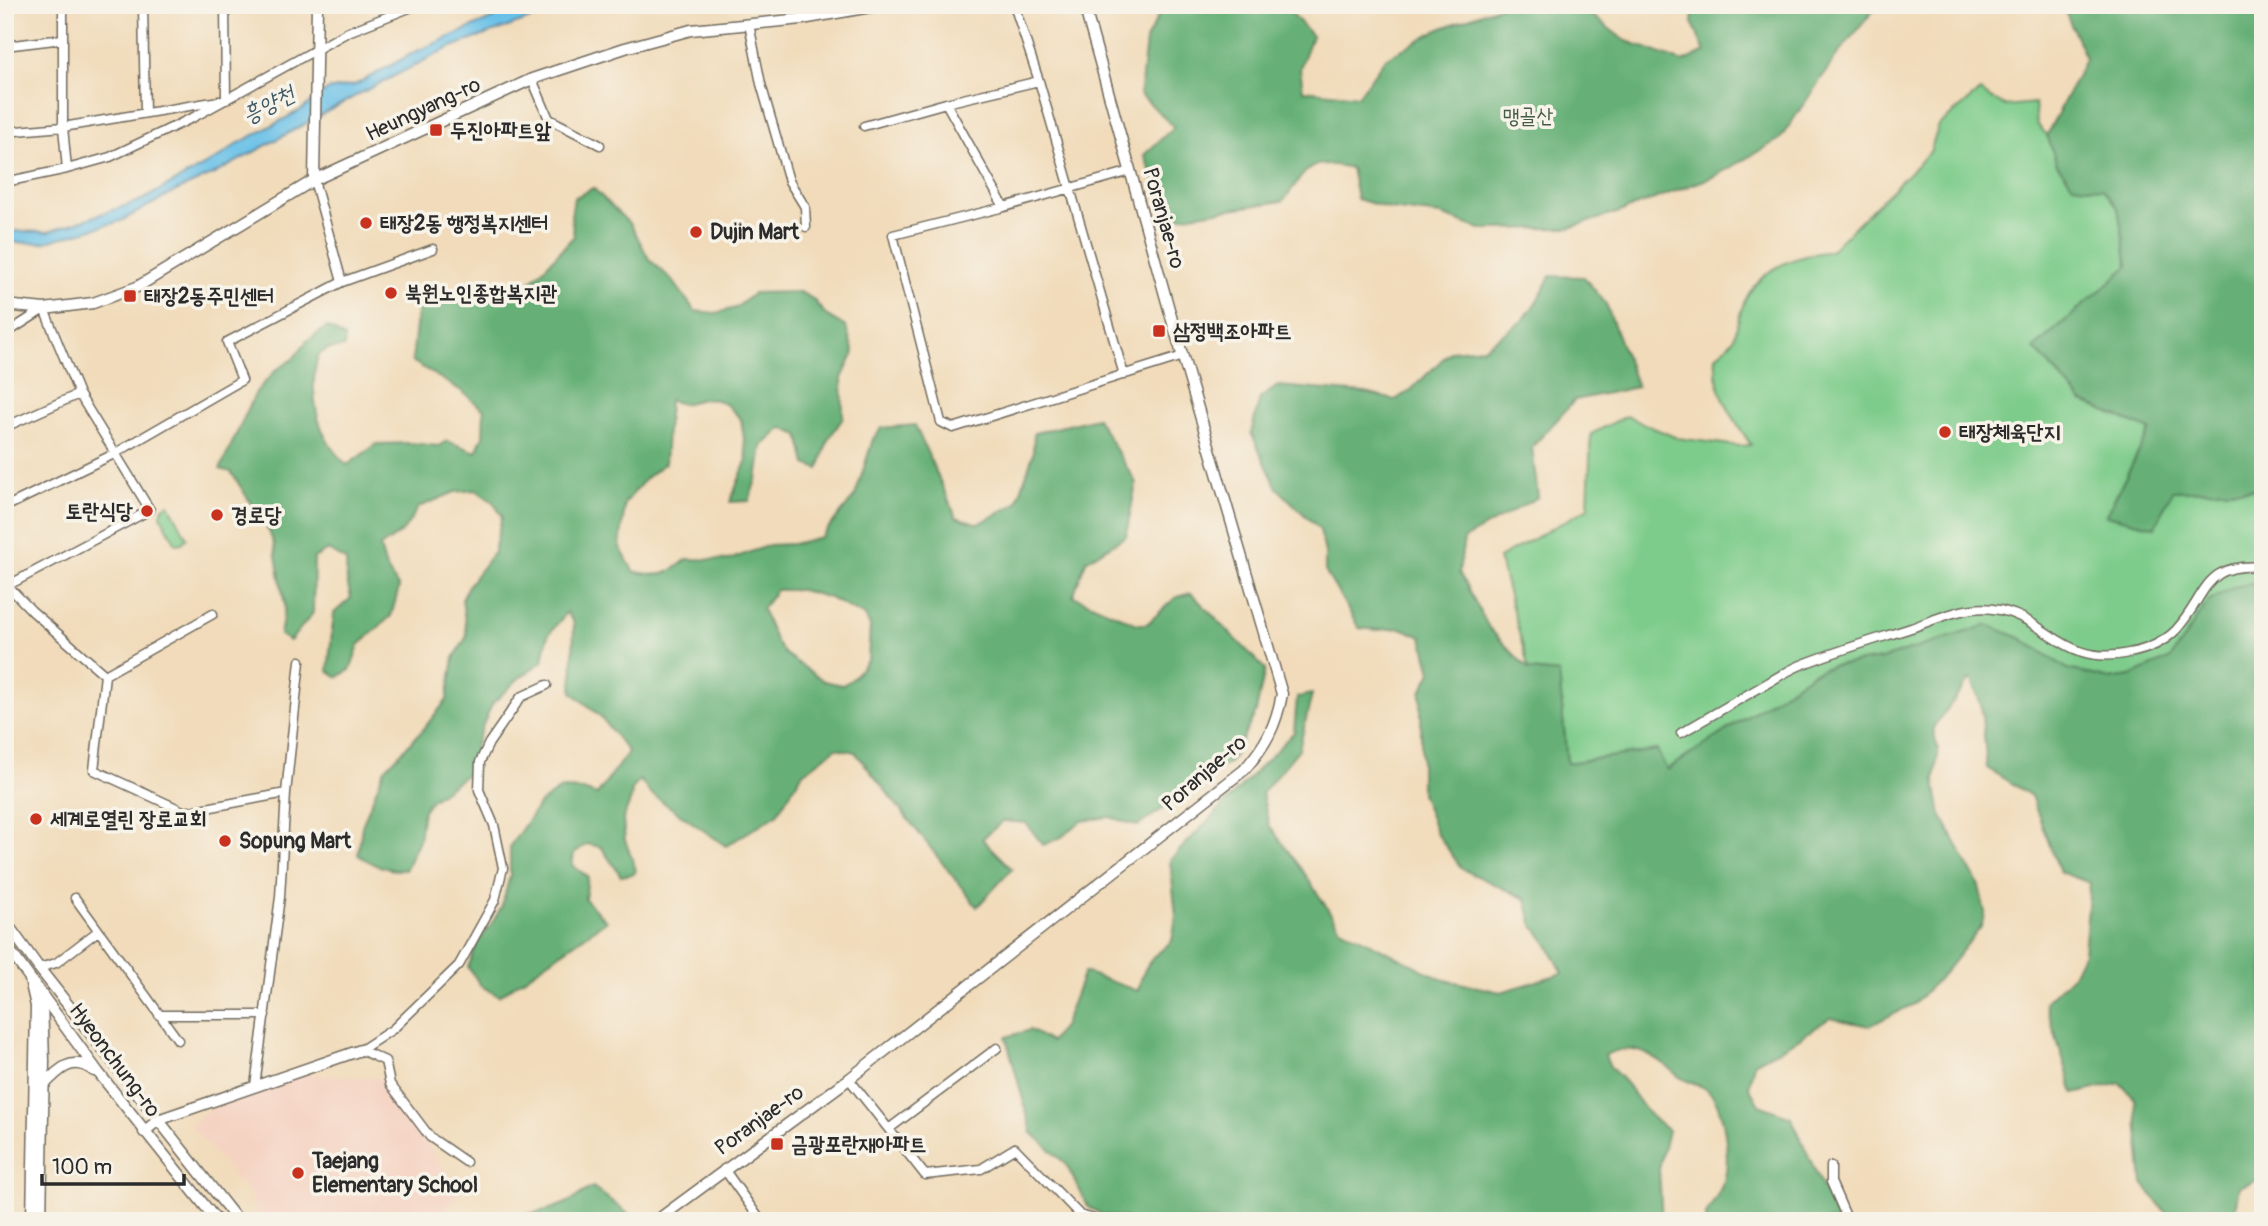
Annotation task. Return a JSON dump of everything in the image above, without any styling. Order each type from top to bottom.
[{"type":"street","points":[[63,5],[63,127],[67,169]]},
{"type":"street","points":[[143,5],[145,113]]},
{"type":"street","points":[[225,5],[226,100]]},
{"type":"street","points":[[317,5],[314,180],[342,282]]},
{"type":"street","points":[[5,183],[110,157],[316,56],[348,32],[417,5]]},
{"type":"street","name":"Heungyang-ro","points":[[5,305],[44,309],[93,303],[136,287],[314,180],[532,79],[625,48],[691,30],[802,19],[882,5]]},
{"type":"street","points":[[1014,5],[1039,81],[1124,375]]},
{"type":"street","name":"Poranjae-ro","points":[[656,1221],[849,1079],[1244,770],[1263,749],[1277,718],[1282,694],[1084,5]]},
{"type":"street","points":[[749,24],[761,84],[789,181],[806,207],[806,227]]},
{"type":"street","points":[[5,46],[63,39]]},
{"type":"street","points":[[532,79],[549,119],[600,145]]},
{"type":"street","points":[[864,126],[1039,81]]},
{"type":"street","points":[[5,132],[63,127],[226,100]]},
{"type":"street","points":[[946,103],[1004,207]]},
{"type":"street","points":[[1131,171],[1004,207],[893,234],[941,422],[953,428],[1183,356]]},
{"type":"street","points":[[5,507],[114,454],[242,380],[227,342],[342,282],[433,249]]},
{"type":"street","points":[[5,334],[44,309],[79,394],[150,510],[6,585],[105,675]]},
{"type":"street","points":[[5,427],[79,394]]},
{"type":"street","points":[[1681,733],[1799,666],[1975,608],[1997,609],[2012,615],[2073,650],[2086,654],[2108,656],[2144,649],[2175,631],[2206,585],[2222,572],[2237,567],[2263,568]]},
{"type":"street","points":[[105,675],[213,614]]},
{"type":"street","points":[[255,1086],[280,897],[286,793],[300,661]]},
{"type":"street","points":[[105,675],[94,770],[185,813],[286,793]]},
{"type":"street","points":[[361,1050],[393,1029],[459,965],[495,900],[503,868],[494,825],[479,790],[480,762],[489,743],[521,697],[547,685]]},
{"type":"street","points":[[75,898],[178,1040]]},
{"type":"street","name":"Hyeonchung-ro","points":[[5,921],[239,1221]]},
{"type":"street","points":[[35,1218],[39,1004],[29,976],[40,968],[56,963],[98,931]]},
{"type":"street","name":"Hyeonchung-ro","points":[[5,944],[144,1132],[214,1217]]},
{"type":"street","points":[[35,1218],[43,1086],[36,985],[47,977],[56,963]]},
{"type":"street","points":[[159,1015],[265,1014]]},
{"type":"street","points":[[890,1128],[997,1048]]},
{"type":"street","points":[[361,1050],[386,1061],[390,1084],[430,1137],[466,1162]]},
{"type":"street","name":"Hyeonchung-ro","points":[[158,1120],[361,1050]]},
{"type":"street","points":[[43,1086],[63,1066],[75,1063],[86,1065],[113,1091]]},
{"type":"street","points":[[849,1079],[925,1175],[981,1169],[1015,1148],[1080,1215],[1101,1221]]},
{"type":"street","points":[[144,1132],[158,1120]]},
{"type":"street","points":[[1831,1166],[1831,1182],[1848,1221]]},
{"type":"street","points":[[724,1169],[761,1221]]},
{"type":"street","points":[[214,1217],[224,1203]]},
{"type":"shaded area","points":[[306,1074],[384,1079],[460,1192],[458,1196],[433,1221],[265,1221],[250,1203],[250,1194],[190,1125],[217,1103]]},
{"type":"green space","name":"맹골산","points":[[1164,5],[1285,5],[1312,36],[1300,68],[1303,90],[1358,96],[1385,59],[1437,30],[1503,5],[1579,5],[1624,40],[1683,62],[1705,52],[1692,22],[1694,5],[1878,5],[1838,54],[1780,139],[1715,176],[1569,228],[1480,229],[1441,215],[1390,209],[1357,199],[1351,168],[1325,164],[1310,168],[1283,201],[1179,217],[1162,198],[1144,155],[1174,127],[1140,94],[1146,40]]},
{"type":"green space","points":[[2062,5],[2263,5],[2263,489],[2172,491],[2155,527],[2106,515],[2150,430],[2083,402],[2034,348],[2128,266],[2118,208],[2103,189],[2073,185],[2057,164],[2047,135],[2086,58]]},
{"type":"green space","name":"태장체육단지","points":[[1980,91],[2004,106],[2035,103],[2037,124],[2047,135],[2057,164],[2103,188],[2118,208],[2128,267],[2034,348],[2083,402],[2150,430],[2106,515],[2172,491],[2263,489],[2263,586],[2248,584],[2208,602],[2171,658],[2131,676],[2109,679],[2068,669],[2020,638],[1988,625],[1882,659],[1831,666],[1813,673],[1666,770],[1657,750],[1567,763],[1559,673],[1529,670],[1499,558],[1588,508],[1591,434],[1626,416],[1677,438],[1739,446],[1751,445],[1726,404],[1716,369],[1716,356],[1734,337],[1747,297],[1755,285],[1776,268],[1802,257],[1830,251],[1930,152],[1939,125]]},
{"type":"green space","points":[[593,188],[631,225],[649,259],[673,281],[695,311],[716,313],[736,308],[754,293],[800,292],[813,299],[826,315],[846,327],[854,353],[842,378],[843,418],[828,440],[819,469],[806,464],[799,435],[782,428],[762,446],[758,473],[749,501],[730,502],[747,459],[741,419],[727,405],[717,400],[703,399],[682,404],[669,400],[665,463],[646,478],[625,503],[620,547],[633,571],[663,574],[687,559],[729,560],[769,545],[793,544],[821,537],[855,496],[873,439],[881,428],[915,425],[956,517],[979,524],[1017,503],[1033,454],[1034,433],[1097,418],[1136,483],[1126,536],[1086,561],[1073,596],[1137,624],[1147,624],[1175,598],[1191,593],[1265,669],[1256,712],[1231,761],[1138,826],[1110,817],[1081,821],[1062,837],[1043,845],[1026,823],[1003,821],[982,839],[1012,869],[977,907],[855,752],[836,748],[802,774],[777,814],[726,846],[650,793],[640,780],[632,790],[623,819],[625,840],[636,870],[634,874],[621,876],[601,847],[587,844],[574,853],[572,865],[588,877],[585,899],[606,921],[499,996],[481,986],[468,967],[478,941],[502,906],[510,875],[510,846],[540,803],[561,789],[583,790],[597,795],[628,752],[601,717],[572,692],[574,624],[567,612],[548,635],[543,661],[518,679],[492,704],[466,775],[431,800],[423,810],[419,840],[405,870],[375,864],[358,855],[362,826],[384,770],[447,700],[454,658],[467,636],[462,599],[468,586],[494,552],[502,516],[493,502],[476,490],[455,492],[419,507],[403,531],[380,547],[386,568],[399,588],[391,616],[359,645],[350,670],[337,677],[328,671],[334,613],[351,598],[346,561],[328,550],[314,558],[313,613],[290,641],[280,635],[285,606],[269,531],[231,472],[220,469],[256,392],[276,370],[292,360],[307,341],[327,327],[345,338],[344,347],[328,349],[318,355],[314,385],[317,414],[328,441],[347,465],[377,444],[411,443],[438,446],[447,441],[476,452],[483,436],[484,410],[463,392],[412,361],[418,307],[441,296],[500,298],[525,286],[574,236],[571,216],[574,198]],"holes":[[[776,590],[801,590],[830,598],[865,616],[870,626],[868,660],[851,680],[842,685],[824,681],[785,654],[776,642],[762,609]]]},
{"type":"green space","points":[[1550,276],[1584,277],[1606,304],[1637,387],[1575,400],[1532,447],[1538,497],[1464,539],[1459,572],[1489,628],[1529,670],[1559,673],[1567,763],[1657,750],[1667,770],[1813,673],[1831,666],[1882,659],[1988,625],[2020,638],[2068,669],[2109,679],[2131,676],[2171,658],[2208,602],[2234,587],[2248,584],[2263,586],[2263,1178],[2239,1187],[2233,1221],[2172,1221],[2143,1183],[2135,1099],[2120,1083],[2074,1094],[2045,1002],[2073,975],[2084,953],[2090,883],[2060,872],[2031,796],[1987,768],[1981,705],[1971,678],[1933,728],[1938,751],[1935,782],[1941,815],[1979,886],[1985,912],[1981,927],[1946,971],[1914,1004],[1869,1026],[1830,1018],[1754,1063],[1749,1087],[1759,1105],[1791,1117],[1838,1221],[1706,1221],[1706,1215],[1726,1172],[1725,1132],[1718,1106],[1706,1089],[1680,1078],[1661,1062],[1635,1050],[1616,1051],[1605,1055],[1610,1067],[1648,1113],[1668,1130],[1659,1169],[1662,1221],[1601,1221],[1599,1218],[1586,1221],[1131,1221],[1129,1218],[1103,1215],[1088,1207],[1066,1164],[1032,1133],[1006,1037],[1030,1030],[1051,1042],[1064,1025],[1084,972],[1138,991],[1149,962],[1172,941],[1176,916],[1170,860],[1294,732],[1297,697],[1312,694],[1299,749],[1262,793],[1269,825],[1340,928],[1441,979],[1501,992],[1563,973],[1532,923],[1526,899],[1462,869],[1436,832],[1421,793],[1421,692],[1431,672],[1422,637],[1401,628],[1359,628],[1325,571],[1325,553],[1320,530],[1277,488],[1251,433],[1260,398],[1278,386],[1365,393],[1395,400],[1411,390],[1451,351],[1483,348],[1522,321],[1538,300]]},
{"type":"green space","points":[[169,504],[187,538],[182,543],[176,544],[161,516],[163,507]]},
{"type":"green space","points":[[593,1187],[631,1216],[623,1221],[497,1221],[556,1207]]},
{"type":"water","points":[[523,5],[576,5],[449,48],[121,221],[42,243],[5,242],[5,231],[48,232],[142,200],[301,110],[327,90],[355,85],[415,52]]},
{"type":"place","name":"두진아파트앞","points":[[436,130]]},
{"type":"place","name":"태장2동 행정복지센터","points":[[366,223]]},
{"type":"place","name":"Dujin Mart","points":[[696,232]]},
{"type":"place","name":"북원노인종합복지관","points":[[391,293]]},
{"type":"place","name":"태장2동주민센터","points":[[130,296]]},
{"type":"place","name":"삼정백조아파트","points":[[1159,331]]},
{"type":"place","name":"태장체육단지","points":[[1945,432]]},
{"type":"place","name":"토란식당","points":[[147,511]]},
{"type":"place","name":"경로당","points":[[217,515]]},
{"type":"place","name":"세계로열린 장로교회","points":[[36,819]]},
{"type":"place","name":"Sopung Mart","points":[[225,841]]},
{"type":"place","name":"금광포란재아파트","points":[[777,1144]]},
{"type":"place","name":"Taejang Elementary School","points":[[298,1173]]},
{"type":"water label","name":"흥양천","points":[[268,104]]}]
